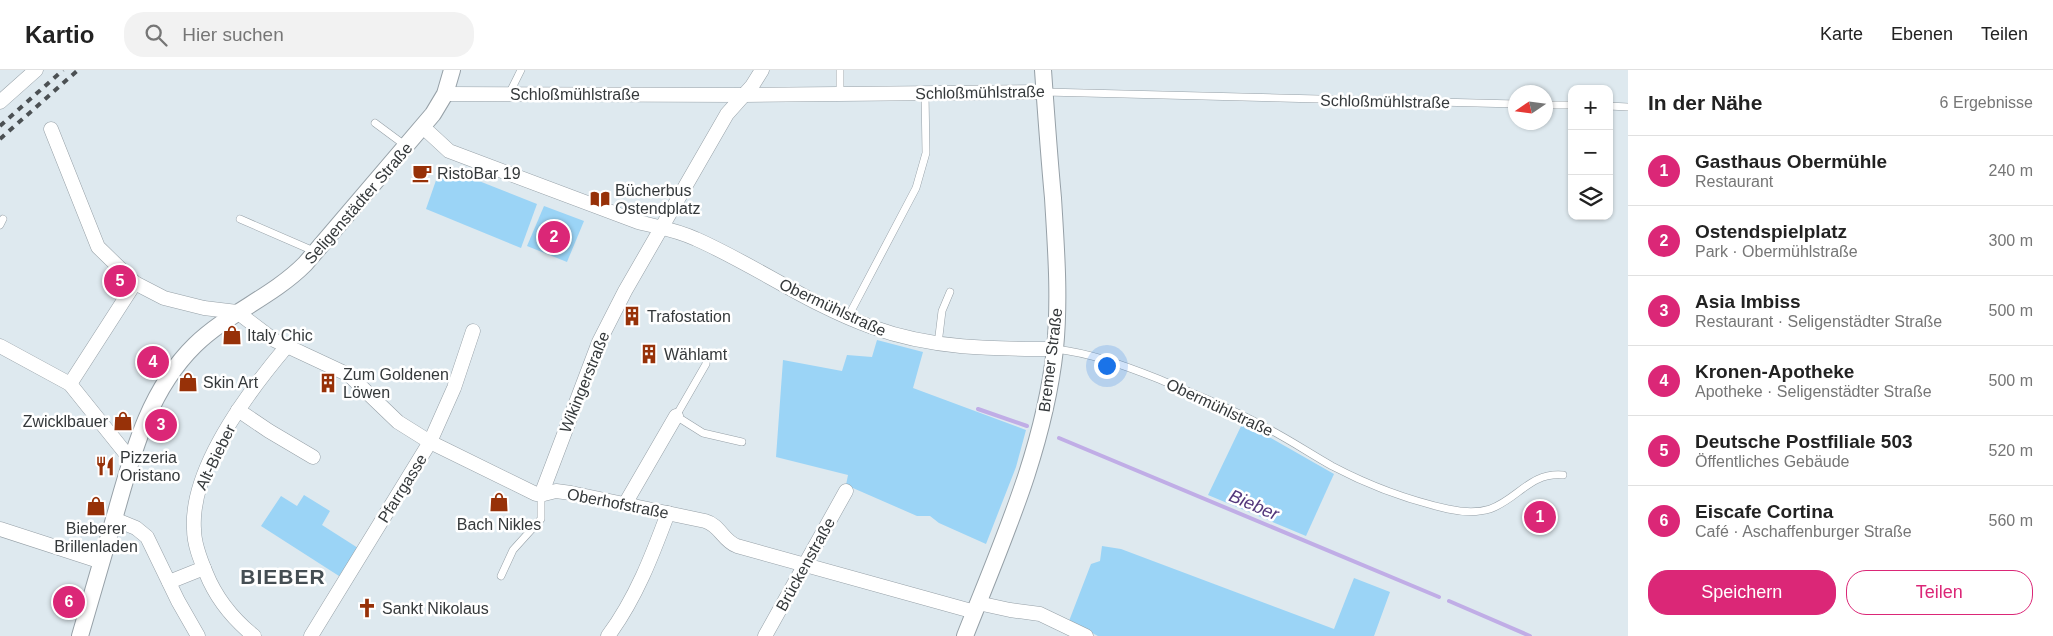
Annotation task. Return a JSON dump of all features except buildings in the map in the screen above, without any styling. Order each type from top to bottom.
[{"type":"street","points":[[0,102],[36,70]]},
{"type":"street","name":"Seligenstädter Straße","points":[[80,636],[142,427],[167,378],[195,345],[221,322],[286,282],[316,252],[437,109],[445,94],[452,70]]},
{"type":"street","name":"Wikingerstraße","points":[[541,495],[591,360],[612,317],[727,114],[752,86],[762,70]]},
{"type":"street","name":"Bremer Straße","points":[[965,636],[1031,464],[1045,408],[1055,349],[1058,310],[1057,263],[1043,70]]},
{"type":"street","name":"Schloßmühlstraße","points":[[445,94],[743,95],[1044,92]]},
{"type":"street","name":"Obermühlstraße","points":[[423,127],[450,151],[638,222],[662,227],[705,243],[848,317],[886,332],[938,344],[977,349],[1055,349]]},
{"type":"street","points":[[51,129],[98,247],[134,283],[164,298],[204,308],[237,312]]},
{"type":"street","points":[[70,384],[134,283]]},
{"type":"street","name":"Oberhofstraße","points":[[237,312],[262,332],[349,375],[398,422],[430,442],[533,493],[541,495],[562,492],[711,522],[731,544],[976,608],[1040,614],[1086,636]]},
{"type":"street","name":"Pfarrgasse","points":[[311,636],[430,442],[454,388],[473,331]]},
{"type":"street","points":[[0,346],[70,384],[131,460]]},
{"type":"street","name":"Alt-Bieber","points":[[254,636],[227,610],[213,588],[204,568],[193,528],[196,497],[208,463],[238,410],[258,380],[287,346]]},
{"type":"street","name":"Alt-Bieber","points":[[238,410],[313,457]]},
{"type":"street","points":[[625,504],[676,416]]},
{"type":"street","name":"Brückenstraße","points":[[765,636],[846,491]]},
{"type":"street","points":[[608,636],[626,611],[635,593],[668,512]]},
{"type":"street","points":[[114,519],[142,531],[151,543],[169,582],[198,636]]},
{"type":"street","points":[[0,529],[102,562]]},
{"type":"street","points":[[169,582],[204,568]]},
{"type":"lane","points":[[510,94],[521,70]]},
{"type":"lane","points":[[840,70],[840,94]]},
{"type":"lane","name":"Schloßmühlstraße","points":[[1044,92],[1508,104]]},
{"type":"lane","points":[[848,317],[916,188],[926,153],[925,93]]},
{"type":"lane","points":[[1553,105],[1568,105]]},
{"type":"lane","points":[[1613,106],[1628,107]]},
{"type":"lane","points":[[375,124],[406,146]]},
{"type":"lane","points":[[240,219],[316,252]]},
{"type":"lane","points":[[938,344],[942,311],[950,292]]},
{"type":"lane","name":"Obermühlstraße","points":[[1055,349],[1105,359],[1178,387],[1257,422],[1354,477],[1387,490],[1450,509],[1477,512],[1490,509],[1541,476],[1563,475]]},
{"type":"lane","points":[[706,364],[676,416],[703,433],[742,442]]},
{"type":"lane","points":[[501,576],[513,550],[541,519],[541,495]]},
{"type":"shaded area","points":[[441,166],[537,204],[521,248],[426,209]]},
{"type":"shaded area","points":[[544,206],[584,221],[567,262],[527,246]]},
{"type":"shaded area","points":[[877,340],[923,352],[913,388],[1026,430],[1016,467],[986,544],[939,523],[930,516],[917,516],[846,485],[848,475],[776,457],[783,360],[842,371],[847,355],[872,357]]},
{"type":"shaded area","points":[[1243,422],[1334,474],[1306,536],[1208,495]]},
{"type":"shaded area","points":[[304,495],[330,511],[322,525],[358,548],[339,576],[261,526],[281,496],[297,506]]},
{"type":"shaded area","points":[[1102,546],[1121,549],[1334,629],[1354,578],[1390,592],[1374,636],[1098,636],[1069,621],[1091,564],[1100,561]]},
{"type":"waterway","name":"Bieber","points":[[978,409],[1027,426]]},
{"type":"waterway","name":"Bieber","points":[[1059,438],[1439,597]]},
{"type":"waterway","name":"Bieber","points":[[1449,601],[1530,636]]},
{"type":"railway","points":[[0,126],[63,70]]},
{"type":"railway","points":[[0,139],[78,70]]},
{"type":"place","name":"RistoBar 19","points":[[422,173]]},
{"type":"place","name":"Bücherbus Ostendplatz","points":[[600,199]]},
{"type":"place","name":"Ostendspielplatz","points":[[554,237]]},
{"type":"place","name":"Deutsche Postfiliale 503","points":[[120,281]]},
{"type":"place","name":"Trafostation","points":[[632,316]]},
{"type":"place","name":"Italy Chic","points":[[232,335]]},
{"type":"place","name":"Wählamt","points":[[649,354]]},
{"type":"place","name":"Kronen-Apotheke","points":[[153,362]]},
{"type":"place","name":"Skin Art","points":[[188,382]]},
{"type":"place","name":"Zum Goldenen Löwen","points":[[328,383]]},
{"type":"place","name":"Zwicklbauer","points":[[123,421]]},
{"type":"place","name":"Asia Imbiss","points":[[161,425]]},
{"type":"place","name":"Pizzeria Oristano","points":[[105,466]]},
{"type":"place","name":"Bach Nikles","points":[[499,502]]},
{"type":"place","name":"Bieberer Brillenladen","points":[[96,506]]},
{"type":"place","name":"Gasthaus Obermühle","points":[[1540,517]]},
{"type":"place","name":"Eiscafe Cortina","points":[[69,602]]},
{"type":"place","name":"Sankt Nikolaus","points":[[367,608]]},
{"type":"district","name":"BIEBER","points":[[283,577]]}]
